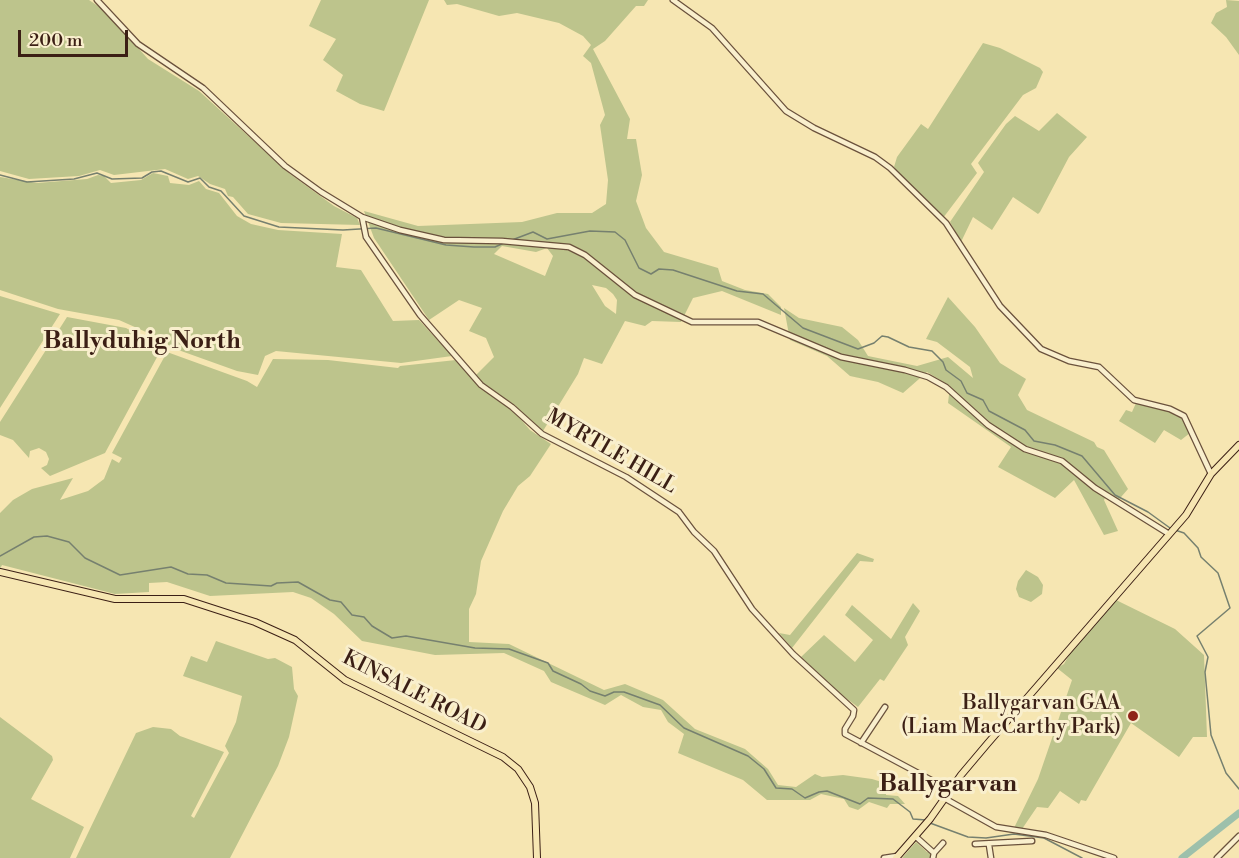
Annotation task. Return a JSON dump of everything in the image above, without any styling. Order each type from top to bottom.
[{"type":"main road","points":[[896,857],[929,821],[950,790],[1186,515],[1211,474],[1239,445]]},
{"type":"main road","name":"KINSALE ROAD","points":[[0,572],[115,599],[184,599],[255,622],[295,640],[345,680],[503,758],[518,769],[530,787],[535,803],[537,858]]},
{"type":"street","points":[[97,0],[105,5],[138,44],[193,80],[249,128],[285,166],[362,217],[430,238],[460,242],[508,242],[562,246],[577,250],[635,295],[692,322],[758,322],[841,357],[928,377],[946,387],[988,425],[1025,449],[1062,461],[1095,488],[1171,531]]},
{"type":"street","points":[[673,0],[712,28],[786,111],[814,128],[875,157],[890,168],[946,223],[1000,306],[1041,348],[1069,362],[1099,367],[1134,400],[1170,409],[1184,416],[1211,474]]},
{"type":"street","name":"MYRTLE HILL","points":[[362,217],[363,228],[420,315],[480,386],[512,407],[542,434],[626,477],[679,512],[694,532],[714,551],[752,609],[794,654],[852,708],[853,716],[844,732],[861,743]]},
{"type":"street","points":[[885,707],[861,743],[950,790]]},
{"type":"street","points":[[944,798],[996,826],[1046,835],[1114,858]]},
{"type":"street","points":[[915,836],[933,856],[943,843]]},
{"type":"street","points":[[1217,858],[1239,836]]},
{"type":"street","points":[[975,844],[1029,841]]},
{"type":"street","points":[[989,845],[991,858]]},
{"type":"street","points":[[884,858],[896,857]]},
{"type":"green space","points":[[0,0],[89,0],[104,10],[148,59],[199,91],[290,174],[334,206],[357,218],[360,225],[281,223],[248,214],[233,197],[228,196],[225,189],[210,184],[198,176],[188,179],[165,169],[114,175],[100,170],[79,176],[29,179],[0,171]]},
{"type":"green space","points":[[321,0],[429,0],[384,111],[360,104],[336,91],[343,75],[323,60],[336,39],[309,26]]},
{"type":"green space","points":[[444,0],[648,0],[644,6],[636,6],[605,41],[593,49],[630,119],[627,139],[636,139],[642,175],[636,201],[646,228],[664,252],[718,268],[722,281],[745,290],[768,294],[781,307],[781,315],[722,291],[693,298],[681,322],[652,321],[645,326],[625,321],[602,364],[584,358],[578,374],[543,431],[531,423],[515,405],[486,387],[475,376],[494,357],[486,338],[469,331],[482,308],[459,300],[429,320],[374,238],[364,211],[418,226],[522,222],[557,213],[592,213],[606,204],[608,180],[600,125],[605,115],[591,63],[583,56],[591,45],[583,36],[559,23],[517,13],[499,16],[457,4],[447,5]],"holes":[[[502,246],[536,252],[547,248],[553,256],[545,276],[494,254]],[[592,285],[606,288],[613,294],[617,300],[616,314],[605,306]]]},
{"type":"green space","points":[[1226,0],[1239,1],[1239,55],[1226,37],[1211,23],[1216,13],[1227,7]]},
{"type":"green space","points":[[983,43],[1000,48],[1040,68],[1043,72],[1036,88],[1023,95],[971,164],[977,173],[943,218],[904,182],[894,167],[897,157],[921,124],[928,129]]},
{"type":"green space","points":[[1057,113],[1087,137],[1069,157],[1040,212],[1038,214],[1013,197],[992,230],[973,217],[961,242],[950,222],[984,172],[978,163],[1006,124],[1015,116],[1039,131]]},
{"type":"green space","points":[[153,173],[168,176],[170,183],[189,185],[199,181],[206,189],[219,193],[237,216],[251,224],[278,230],[342,234],[336,267],[361,270],[393,321],[419,320],[452,356],[401,363],[276,351],[265,356],[258,375],[237,371],[170,347],[164,340],[119,320],[58,309],[0,290],[0,177],[37,183],[87,179],[98,175],[104,176],[111,183],[141,180]]},
{"type":"green space","points":[[0,296],[60,314],[0,408]]},
{"type":"green space","points":[[948,297],[975,327],[1000,363],[1026,379],[1018,395],[1027,410],[1094,442],[1097,447],[1104,450],[1128,489],[1115,504],[1105,498],[1104,500],[1118,531],[1104,535],[1074,480],[1055,498],[998,467],[1011,447],[948,403],[950,386],[927,372],[903,393],[878,382],[850,376],[827,356],[790,340],[784,308],[799,318],[842,327],[858,340],[868,356],[917,366],[948,357],[973,378],[970,367],[937,342],[926,339]]},
{"type":"green space","points":[[67,317],[126,328],[162,348],[105,453],[50,476],[41,468],[47,465],[49,459],[46,452],[39,448],[30,451],[29,458],[13,440],[0,435],[0,422]]},
{"type":"green space","points":[[167,352],[247,381],[257,387],[273,359],[328,360],[398,368],[456,360],[480,388],[513,410],[530,430],[551,444],[530,476],[518,486],[503,511],[481,561],[476,594],[469,609],[469,642],[509,644],[604,690],[625,684],[663,700],[695,729],[745,749],[768,769],[778,785],[796,787],[815,774],[822,777],[843,775],[872,779],[885,783],[886,795],[898,796],[905,804],[890,804],[887,808],[869,802],[858,810],[849,807],[844,799],[821,794],[810,800],[767,800],[743,780],[678,753],[684,734],[668,722],[661,710],[643,707],[621,695],[605,705],[551,682],[544,671],[504,653],[435,655],[362,641],[334,614],[311,598],[293,592],[210,596],[167,582],[149,583],[149,592],[115,594],[2,565],[0,569],[0,513],[13,500],[32,489],[73,478],[60,500],[88,491],[104,479],[112,459],[119,463],[122,458],[112,453]]},
{"type":"green space","points":[[1136,403],[1179,414],[1190,433],[1181,440],[1164,430],[1155,443],[1119,421],[1126,410],[1132,412]]},
{"type":"green space","points":[[857,553],[874,559],[873,562],[860,561],[792,648],[779,633],[790,635]]},
{"type":"green space","points":[[1026,570],[1038,577],[1043,585],[1042,594],[1031,602],[1019,597],[1016,589],[1018,581]]},
{"type":"green space","name":"Ballygarvan GAA (Liam MacCarthy Park)","points":[[1114,599],[1175,629],[1204,655],[1207,737],[1193,737],[1179,757],[1131,723],[1086,801],[1081,800],[1079,804],[1060,791],[1048,808],[1037,807],[1022,829],[1014,828],[1038,779],[1072,680],[1057,668],[1064,664]]},
{"type":"green space","points":[[913,603],[920,611],[905,637],[908,645],[884,681],[880,679],[858,707],[832,688],[801,657],[824,635],[855,662],[873,640],[845,615],[852,605],[891,639]]},
{"type":"green space","points":[[216,641],[268,659],[275,658],[292,667],[294,689],[298,696],[289,737],[278,766],[230,858],[76,858],[136,733],[153,727],[171,729],[180,736],[224,752],[191,816],[194,818],[229,753],[225,746],[236,722],[242,696],[183,676],[191,656],[207,662]]},
{"type":"green space","points":[[0,717],[52,756],[53,760],[31,799],[84,827],[70,858],[0,858]]},
{"type":"green space","points":[[916,842],[927,852],[932,852],[930,858],[902,858]]},
{"type":"waterway","points":[[0,175],[27,182],[74,179],[97,173],[112,179],[142,178],[152,172],[161,171],[188,182],[200,178],[209,187],[221,191],[244,216],[279,227],[343,230],[376,228],[446,245],[474,247],[495,247],[504,243]]},
{"type":"waterway","points":[[512,240],[533,232],[547,239],[590,231],[615,232],[625,240],[639,268],[651,274],[659,269],[673,270],[737,291],[763,294],[803,328],[858,349],[874,343],[882,336],[909,347],[932,351],[943,362],[946,370],[961,381],[967,393],[983,400],[989,411],[1025,430],[1034,441],[1055,445],[1082,456],[1115,495],[1148,512],[1170,528]]},
{"type":"waterway","points":[[1175,530],[1184,533],[1198,548],[1201,557],[1218,573],[1230,608],[1197,636],[1208,657],[1205,672],[1211,735],[1226,773],[1239,789]]},
{"type":"waterway","points":[[0,556],[34,537],[47,536],[69,542],[85,558],[120,575],[171,567],[188,574],[207,575],[226,583],[271,586],[277,583],[298,582],[330,600],[341,602],[352,615],[364,617],[372,626],[392,638],[406,636],[475,648],[509,649],[548,663],[553,671],[581,684],[590,691],[605,696],[614,692],[624,692],[660,705],[684,728],[748,756],[764,769],[776,788],[792,789],[805,798],[827,791],[860,804],[868,798],[893,799],[910,812],[913,819],[926,820]]},
{"type":"waterway","points":[[1182,858],[1239,813]]},
{"type":"waterway","points":[[930,823],[968,837],[986,838],[1014,834],[1044,838],[1082,858]]},
{"type":"place","name":"Ballygarvan GAA (Liam MacCarthy Park)","points":[[1133,716]]},
{"type":"district","name":"Ballyduhig North","points":[[142,342]]},
{"type":"district","name":"Ballygarvan","points":[[948,785]]}]
